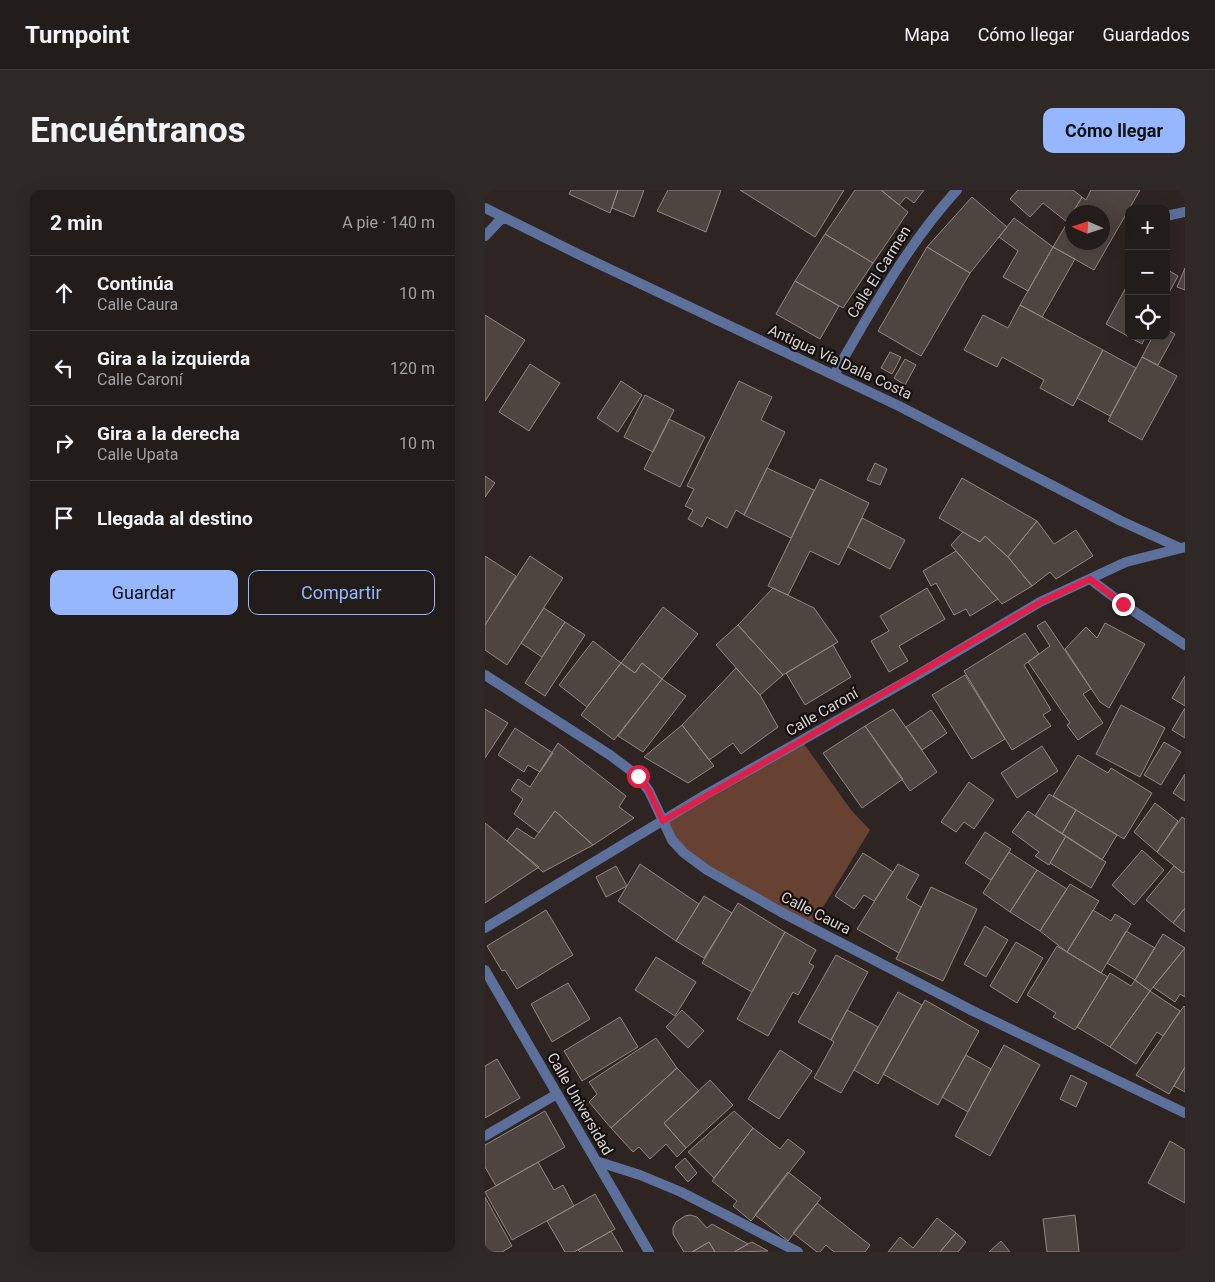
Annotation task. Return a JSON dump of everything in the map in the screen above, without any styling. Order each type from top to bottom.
[{"type":"street","name":"Calle El Carmen","points":[[834,375],[907,253],[939,210],[957,190]]},
{"type":"street","name":"Antigua Vía Dalla Costa","points":[[485,208],[899,406],[1121,521],[1183,547]]},
{"type":"street","points":[[1170,215],[1185,212]]},
{"type":"street","points":[[485,236],[503,217]]},
{"type":"street","name":"Calle Caroní","points":[[485,928],[663,821],[1041,602],[1126,562],[1183,547]]},
{"type":"street","points":[[1090,579],[1123,604],[1185,645]]},
{"type":"street","name":"Calle Caura","points":[[485,675],[610,755],[638,776],[649,791],[672,840],[707,870],[781,912],[973,1011],[1185,1114]]},
{"type":"street","name":"Calle Universidad","points":[[485,970],[649,1252]]},
{"type":"street","points":[[485,1136],[557,1094]]},
{"type":"street","points":[[596,1161],[640,1175],[681,1192],[798,1252]]},
{"type":"shaded area","points":[[802,741],[851,810],[870,830],[811,927],[684,853],[663,821]]},
{"type":"building","points":[[571,190],[618,190],[610,213],[569,194]]},
{"type":"building","points":[[618,190],[644,190],[634,217],[612,208]]},
{"type":"building","points":[[668,190],[721,190],[706,232],[657,211]]},
{"type":"building","points":[[740,190],[844,190],[815,237]]},
{"type":"building","points":[[855,190],[881,190],[908,212],[873,263],[825,234]]},
{"type":"building","points":[[881,190],[924,190],[914,203],[906,197],[899,205]]},
{"type":"building","points":[[1018,190],[1073,190],[1082,197],[1077,205],[1065,205],[1065,220],[1043,203],[1030,217],[1010,199]]},
{"type":"building","points":[[1091,190],[1140,190],[1131,205],[1125,205],[1125,216],[1110,242],[1110,205],[1077,205],[1082,197],[1086,200]]},
{"type":"building","points":[[972,197],[1007,227],[970,273],[927,247]]},
{"type":"building","points":[[1014,218],[1053,247],[1028,291],[1003,277],[1018,251],[999,237]]},
{"type":"building","points":[[1065,227],[1065,250],[1106,250],[1094,270],[1053,247]]},
{"type":"building","points":[[825,234],[873,263],[843,308],[795,281]]},
{"type":"building","points":[[927,247],[970,273],[921,356],[878,331]]},
{"type":"building","points":[[1053,247],[1075,259],[1042,317],[1020,305]]},
{"type":"building","points":[[1185,268],[1185,290],[1177,287]]},
{"type":"building","points":[[1170,271],[1178,276],[1170,291]]},
{"type":"building","points":[[795,281],[839,306],[820,339],[776,314]]},
{"type":"building","points":[[1125,289],[1125,335],[1106,324]]},
{"type":"building","points":[[1020,305],[1103,350],[1073,406],[1040,388],[1044,380],[1002,357],[997,367],[964,350],[983,315],[1008,328]]},
{"type":"building","points":[[485,315],[525,340],[485,401]]},
{"type":"building","points":[[1170,331],[1175,334],[1158,365],[1142,357],[1151,340],[1170,340]]},
{"type":"building","points":[[1135,340],[1144,340],[1142,344]]},
{"type":"building","points":[[1103,350],[1136,368],[1110,416],[1077,398]]},
{"type":"building","points":[[890,352],[901,357],[892,374],[881,368]]},
{"type":"building","points":[[1142,357],[1177,376],[1142,440],[1108,421]]},
{"type":"building","points":[[905,359],[916,365],[905,385],[894,378]]},
{"type":"building","points":[[530,364],[560,383],[529,431],[499,412]]},
{"type":"building","points":[[621,381],[642,395],[618,432],[597,418]]},
{"type":"building","points":[[739,381],[772,397],[761,420],[785,432],[744,515],[736,510],[727,528],[707,517],[702,527],[688,519],[693,510],[685,506],[694,489],[687,486]]},
{"type":"building","points":[[645,395],[674,410],[653,452],[624,437]]},
{"type":"building","points":[[669,419],[705,437],[680,487],[644,469]]},
{"type":"building","points":[[875,463],[887,469],[880,485],[867,480]]},
{"type":"building","points":[[767,468],[814,490],[791,538],[744,515]]},
{"type":"building","points":[[485,476],[495,483],[485,497]]},
{"type":"building","points":[[962,478],[1037,521],[1008,557],[985,536],[980,542],[939,518]]},
{"type":"building","points":[[820,479],[869,503],[839,565],[810,551],[788,595],[768,586]]},
{"type":"building","points":[[862,518],[905,540],[890,569],[848,547]]},
{"type":"building","points":[[1037,521],[1054,544],[1076,530],[1093,556],[1056,579],[1050,572],[1032,586],[1008,557]]},
{"type":"building","points":[[963,532],[980,542],[985,536],[1008,557],[1032,586],[1002,604],[951,545]]},
{"type":"building","points":[[956,551],[998,599],[970,616],[966,609],[954,615],[936,583],[931,586],[923,571]]},
{"type":"building","points":[[485,556],[516,576],[485,625]]},
{"type":"building","points":[[530,556],[563,578],[507,665],[485,650],[485,625]]},
{"type":"building","points":[[773,588],[814,608],[838,642],[783,675],[738,625]]},
{"type":"building","points":[[927,588],[945,619],[899,646],[908,661],[889,672],[871,641],[889,631],[880,616]]},
{"type":"building","points":[[663,607],[698,634],[662,679],[642,663],[635,673],[621,663]]},
{"type":"building","points":[[544,608],[565,622],[542,657],[521,643]]},
{"type":"building","points":[[1045,621],[1091,689],[1083,694],[1103,723],[1078,740],[1067,725],[1070,723],[1028,662],[1050,646],[1037,626]]},
{"type":"building","points":[[565,622],[585,635],[545,696],[525,683]]},
{"type":"building","points":[[1105,623],[1145,644],[1109,708],[1100,702],[1065,649],[1086,627],[1097,638]]},
{"type":"building","points":[[738,625],[783,675],[760,695],[716,645]]},
{"type":"building","points":[[1025,633],[1039,654],[1024,665],[1051,710],[1043,715],[1051,726],[1012,750],[964,671]]},
{"type":"building","points":[[593,641],[621,663],[587,707],[559,685]]},
{"type":"building","points":[[833,645],[851,677],[805,705],[786,673]]},
{"type":"building","points":[[621,663],[635,673],[642,663],[662,679],[614,740],[581,715]]},
{"type":"building","points":[[736,668],[760,695],[778,727],[741,754],[733,743],[709,760],[682,725]]},
{"type":"building","points":[[965,675],[1005,739],[972,759],[932,695]]},
{"type":"building","points":[[1185,676],[1185,706],[1172,698]]},
{"type":"building","points":[[662,679],[686,696],[643,752],[618,736]]},
{"type":"building","points":[[1121,705],[1165,728],[1140,777],[1096,754]]},
{"type":"building","points":[[1185,708],[1185,738],[1172,730]]},
{"type":"building","points":[[485,709],[508,723],[485,758]]},
{"type":"building","points":[[893,709],[937,772],[910,791],[865,726]]},
{"type":"building","points":[[931,710],[947,733],[922,750],[906,727]]},
{"type":"building","points":[[682,725],[714,766],[688,783],[644,757]]},
{"type":"building","points":[[865,726],[903,779],[862,808],[823,753]]},
{"type":"building","points":[[515,728],[553,753],[540,772],[528,765],[524,772],[498,755]]},
{"type":"building","points":[[1164,742],[1181,752],[1161,785],[1144,775]]},
{"type":"building","points":[[558,743],[626,796],[619,807],[634,818],[593,845],[555,811],[539,833],[514,814],[523,799],[511,790],[518,779],[530,787]]},
{"type":"building","points":[[1042,746],[1058,771],[1017,798],[1001,773]]},
{"type":"building","points":[[1078,755],[1108,773],[1111,768],[1152,793],[1124,839],[1053,796]]},
{"type":"building","points":[[1185,774],[1185,801],[1173,793]]},
{"type":"building","points":[[969,782],[994,800],[974,829],[964,822],[956,832],[941,822]]},
{"type":"building","points":[[1049,794],[1076,810],[1062,834],[1035,816]]},
{"type":"building","points":[[1155,803],[1178,821],[1157,852],[1134,832]]},
{"type":"building","points":[[1076,810],[1117,835],[1102,860],[1062,834]]},
{"type":"building","points":[[555,811],[593,845],[543,872],[507,841],[517,828],[534,839]]},
{"type":"building","points":[[1028,811],[1066,836],[1049,865],[1035,856],[1039,852],[1012,832]]},
{"type":"building","points":[[1182,817],[1185,819],[1185,871],[1183,873],[1157,852]]},
{"type":"building","points":[[485,823],[539,867],[485,903]]},
{"type":"building","points":[[985,832],[1011,849],[991,880],[965,863]]},
{"type":"building","points":[[1066,836],[1106,862],[1091,888],[1050,863]]},
{"type":"building","points":[[1142,850],[1164,870],[1134,905],[1112,885]]},
{"type":"building","points":[[1009,852],[1037,870],[1010,912],[983,893]]},
{"type":"building","points":[[863,853],[893,872],[874,901],[864,895],[854,909],[835,896]]},
{"type":"building","points":[[640,864],[699,904],[676,941],[618,901]]},
{"type":"building","points":[[898,864],[919,875],[906,898],[921,907],[899,953],[857,929]]},
{"type":"building","points":[[616,866],[627,886],[606,897],[596,877]]},
{"type":"building","points":[[1174,866],[1183,873],[1185,871],[1185,908],[1173,923],[1146,900]]},
{"type":"building","points":[[1037,870],[1067,889],[1040,931],[1010,912]]},
{"type":"building","points":[[1070,884],[1099,901],[1067,952],[1040,931]]},
{"type":"building","points":[[931,887],[977,909],[943,981],[896,959]]},
{"type":"building","points":[[704,896],[732,913],[704,958],[676,941]]},
{"type":"building","points":[[738,903],[785,932],[752,992],[702,963]]},
{"type":"building","points":[[1185,908],[1185,932],[1173,923]]},
{"type":"building","points":[[546,910],[573,955],[517,989],[505,970],[502,971],[487,946]]},
{"type":"building","points":[[1093,910],[1111,921],[1115,914],[1131,924],[1101,973],[1067,952]]},
{"type":"building","points":[[985,926],[1008,940],[986,977],[964,964]]},
{"type":"building","points":[[1126,931],[1155,948],[1135,980],[1107,963]]},
{"type":"building","points":[[785,932],[816,950],[809,963],[814,966],[798,995],[793,992],[768,1036],[737,1019]]},
{"type":"building","points":[[1163,934],[1185,948],[1150,991],[1135,980]]},
{"type":"building","points":[[1016,942],[1043,958],[1017,1003],[990,986]]},
{"type":"building","points":[[1057,946],[1108,977],[1075,1030],[1053,1017],[1056,1013],[1027,995]]},
{"type":"building","points":[[1185,948],[1185,997],[1180,994],[1175,1002],[1153,987]]},
{"type":"building","points":[[836,955],[868,972],[831,1040],[798,1022]]},
{"type":"building","points":[[656,957],[696,982],[675,1016],[635,990]]},
{"type":"building","points":[[1110,973],[1131,986],[1135,980],[1150,991],[1110,1047],[1077,1027]]},
{"type":"building","points":[[568,983],[590,1019],[552,1042],[531,1004]]},
{"type":"building","points":[[1150,991],[1180,1011],[1163,1036],[1157,1032],[1136,1064],[1110,1047]]},
{"type":"building","points":[[898,992],[922,1005],[878,1084],[854,1070]]},
{"type":"building","points":[[925,1000],[979,1031],[938,1105],[883,1074]]},
{"type":"building","points":[[1184,1006],[1185,1067],[1169,1094],[1136,1075]]},
{"type":"building","points":[[682,1010],[704,1031],[688,1048],[666,1027]]},
{"type":"building","points":[[847,1010],[878,1027],[841,1093],[814,1078],[834,1042],[831,1040]]},
{"type":"building","points":[[620,1017],[638,1047],[582,1081],[564,1051]]},
{"type":"building","points":[[656,1038],[677,1068],[611,1128],[589,1102],[597,1094],[589,1082]]},
{"type":"building","points":[[1004,1045],[1040,1065],[990,1156],[955,1136]]},
{"type":"building","points":[[780,1050],[812,1071],[779,1119],[748,1099]]},
{"type":"building","points":[[966,1055],[991,1069],[968,1112],[942,1097]]},
{"type":"building","points":[[497,1059],[520,1098],[485,1118],[485,1066]]},
{"type":"building","points":[[1185,1067],[1185,1092],[1174,1086]]},
{"type":"building","points":[[677,1068],[699,1091],[664,1123],[686,1148],[677,1157],[666,1144],[650,1159],[639,1147],[633,1152],[611,1128]]},
{"type":"building","points":[[1071,1075],[1087,1083],[1076,1107],[1060,1099]]},
{"type":"building","points":[[710,1080],[733,1105],[686,1148],[664,1123]]},
{"type":"building","points":[[545,1111],[565,1147],[496,1186],[485,1167],[485,1145]]},
{"type":"building","points":[[734,1111],[753,1128],[714,1178],[688,1152]]},
{"type":"building","points":[[753,1128],[780,1149],[788,1139],[805,1152],[751,1221],[733,1206],[737,1201],[712,1181]]},
{"type":"building","points":[[1170,1141],[1185,1150],[1185,1203],[1148,1183]]},
{"type":"building","points":[[685,1158],[697,1173],[688,1182],[675,1167]]},
{"type":"building","points":[[538,1162],[554,1190],[563,1185],[574,1206],[512,1240],[485,1192]]},
{"type":"building","points":[[788,1172],[821,1198],[788,1241],[755,1215]]},
{"type":"building","points":[[595,1194],[615,1229],[574,1252],[565,1252],[547,1221]]},
{"type":"building","points":[[485,1197],[512,1246],[502,1252],[485,1252]]},
{"type":"building","points":[[817,1203],[870,1245],[865,1252],[834,1252],[826,1245],[820,1252],[817,1252],[793,1233]]},
{"type":"building","points":[[690,1215],[697,1217],[707,1228],[712,1224],[748,1244],[734,1252],[715,1252],[709,1242],[692,1252],[684,1252],[673,1234],[673,1228],[676,1222]]},
{"type":"building","points":[[1075,1215],[1079,1252],[1047,1252],[1043,1219]]},
{"type":"building","points":[[937,1218],[956,1233],[940,1252],[888,1252],[900,1237],[913,1248]]},
{"type":"building","points":[[611,1231],[623,1252],[580,1252],[578,1250]]},
{"type":"building","points":[[956,1233],[966,1242],[958,1252],[940,1252]]},
{"type":"building","points":[[1001,1241],[1010,1252],[989,1252]]},
{"type":"building","points":[[709,1242],[715,1252],[692,1252]]},
{"type":"building","points":[[752,1242],[768,1251],[734,1252],[748,1244]]},
{"type":"route","points":[[638,776],[649,791],[663,821],[1041,602],[1090,579],[1123,604]]}]
